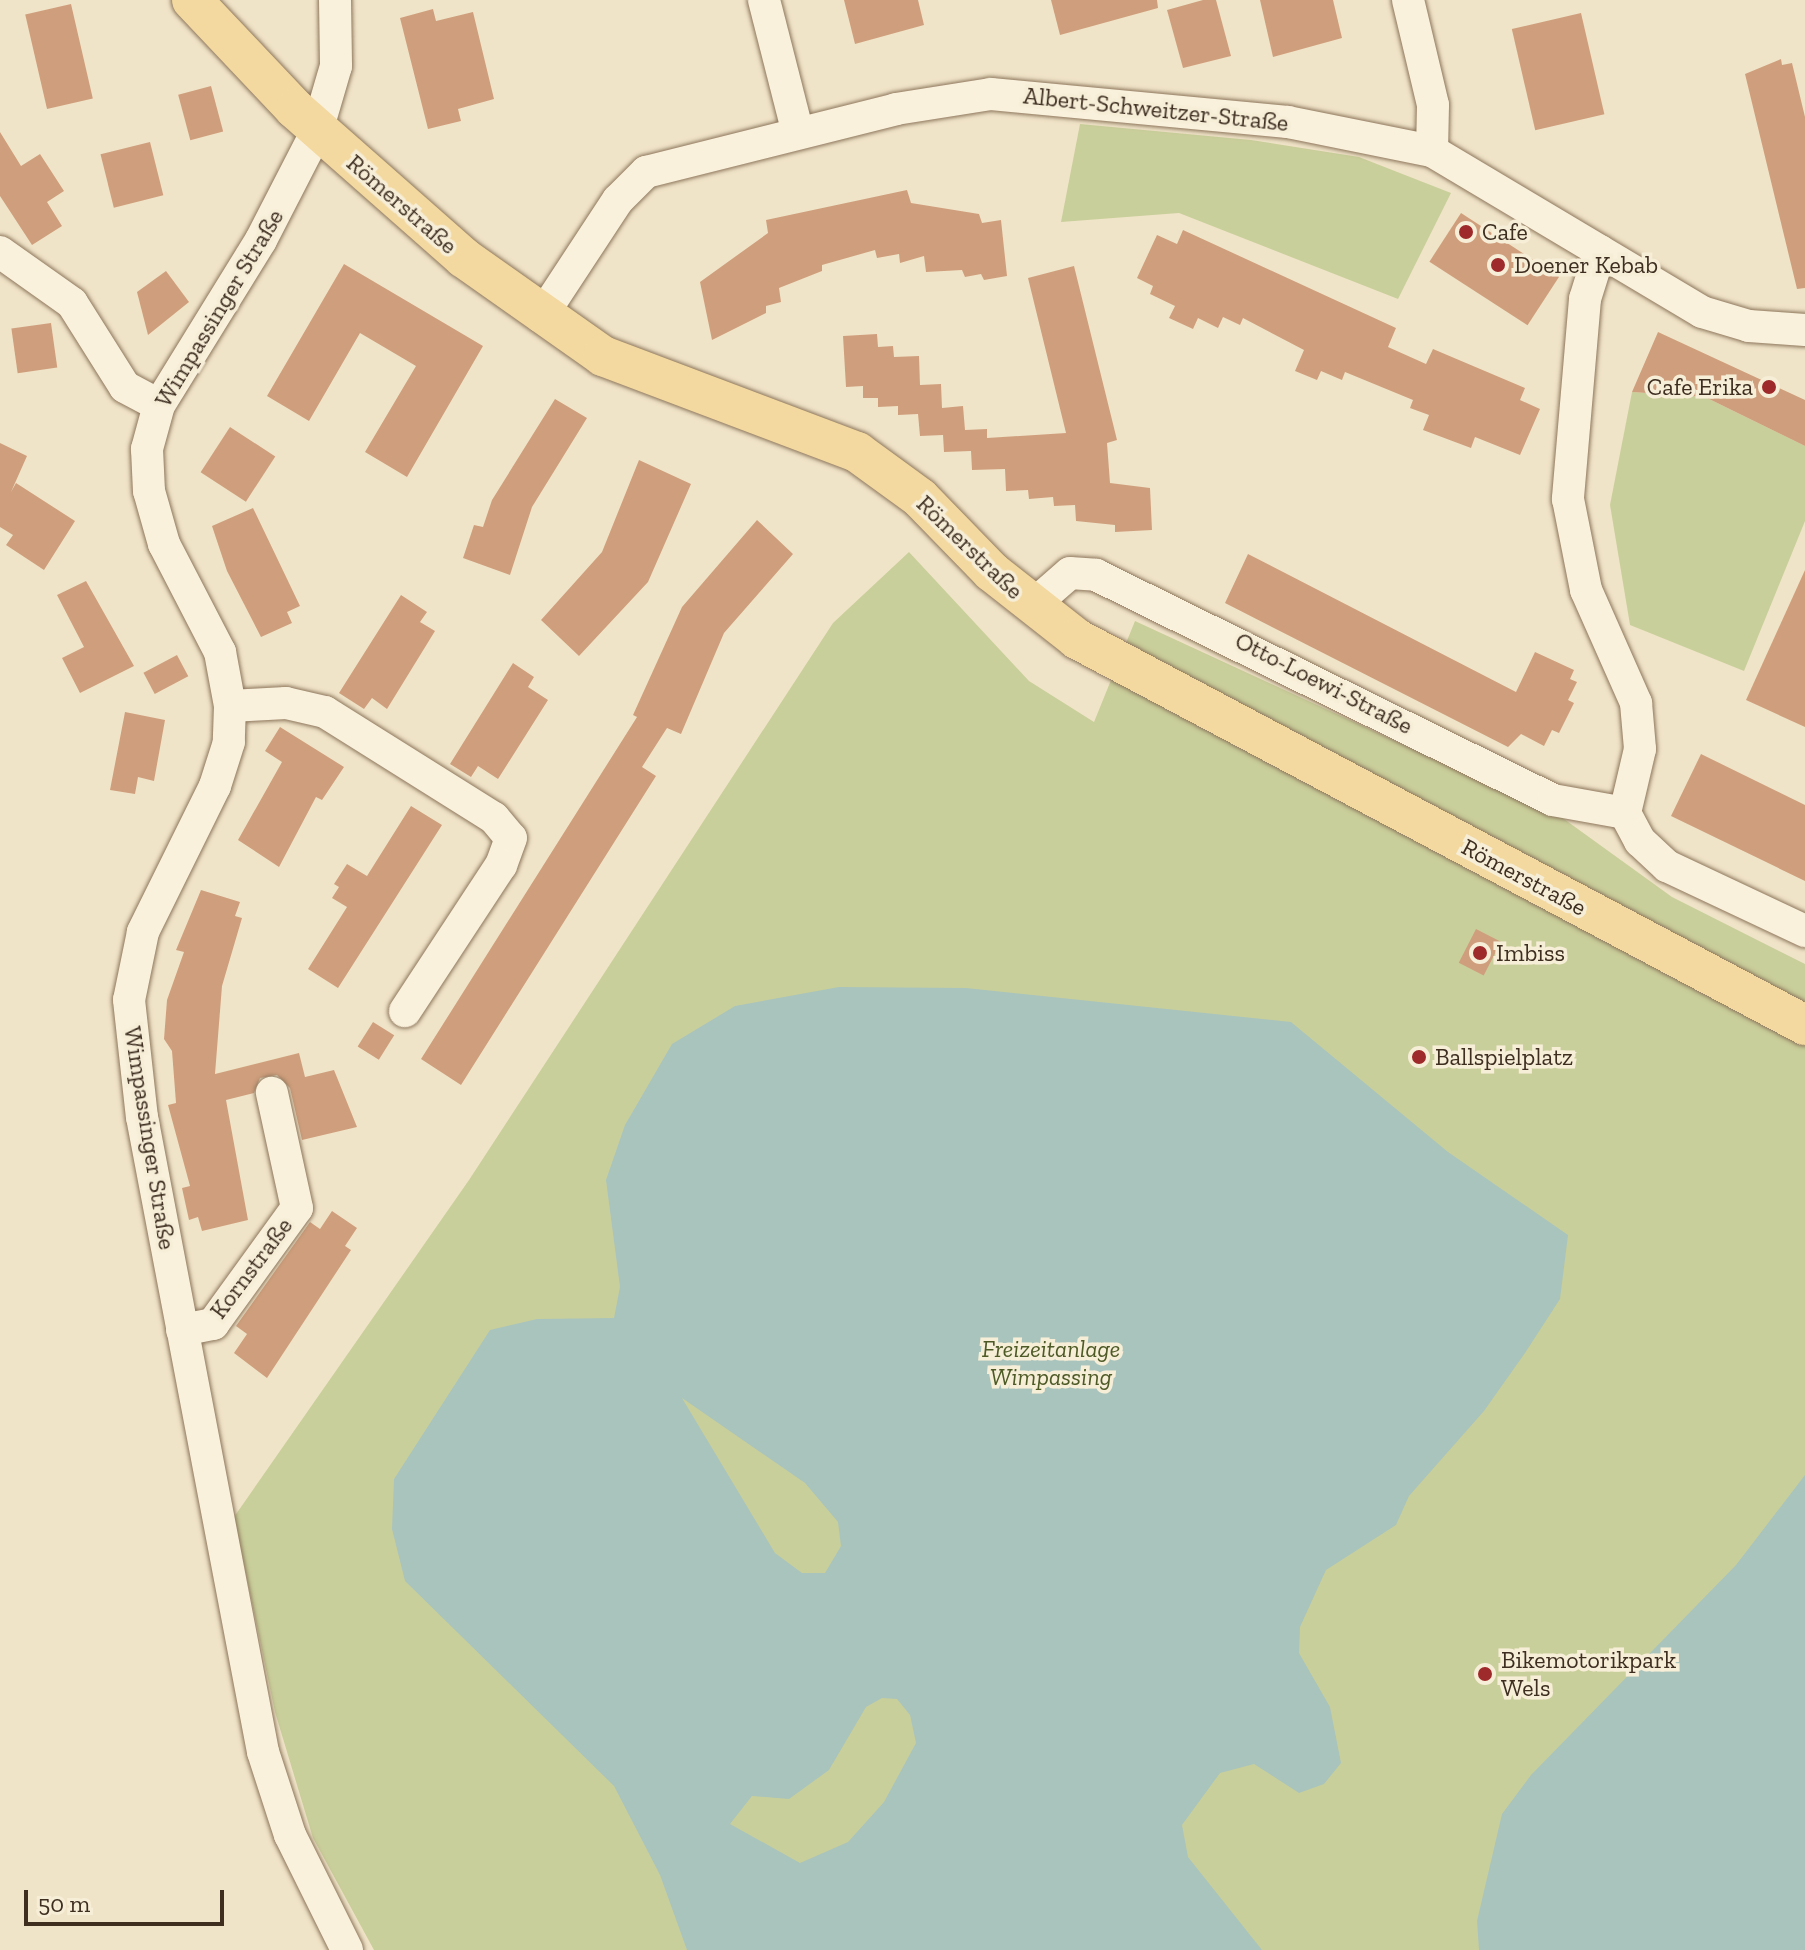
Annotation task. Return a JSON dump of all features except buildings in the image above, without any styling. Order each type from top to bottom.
[{"type":"main road","name":"Römerstraße","points":[[192,0],[317,131],[541,317],[603,356],[857,452],[920,498],[1032,606],[1162,687],[1805,1025]]},
{"type":"street","name":"Wimpassinger Straße","points":[[335,0],[336,66],[317,131],[261,240],[159,405],[147,449],[149,491],[164,544],[220,652],[230,706],[229,742],[215,786],[143,932],[129,1000],[142,1117],[263,1752],[290,1835],[347,1950]]},
{"type":"street","points":[[764,0],[798,133]]},
{"type":"street","points":[[1408,0],[1431,92],[1432,151]]},
{"type":"street","name":"Albert-Schweitzer-Straße","points":[[541,317],[618,200],[646,172],[798,133],[991,94],[1288,122],[1432,151],[1702,312],[1777,331],[1805,330]]},
{"type":"street","points":[[1600,251],[1585,299],[1568,499],[1586,590],[1636,703],[1640,749],[1625,813],[1640,841],[1667,866],[1805,931]]},
{"type":"street","points":[[0,252],[72,303],[125,387],[159,405]]},
{"type":"street","name":"Otto-Loewi-Straße","points":[[1032,606],[1070,573],[1096,575],[1553,800],[1625,813]]},
{"type":"street","points":[[230,706],[286,703],[325,712],[494,818],[511,838],[501,865],[405,1011]]},
{"type":"street","name":"Kornstraße","points":[[182,1330],[213,1324],[297,1208],[272,1093]]},
{"type":"green space","points":[[1080,124],[1251,140],[1359,157],[1451,193],[1398,299],[1179,213],[1061,222]]},
{"type":"green space","points":[[1632,392],[1705,397],[1805,446],[1805,521],[1744,671],[1630,625],[1610,505]]},
{"type":"green space","name":"Freizeitanlage Wimpassing","points":[[909,552],[1029,681],[1094,722],[1135,621],[1564,819],[1672,897],[1805,964],[1805,1950],[374,1950],[313,1838],[275,1712],[234,1517],[469,1180],[833,623]]},
{"type":"water","points":[[839,987],[966,988],[1291,1022],[1448,1152],[1568,1235],[1560,1299],[1525,1353],[1484,1411],[1409,1496],[1396,1525],[1326,1570],[1300,1627],[1299,1653],[1330,1707],[1341,1763],[1324,1784],[1299,1793],[1254,1764],[1220,1773],[1182,1825],[1188,1857],[1262,1950],[687,1950],[660,1875],[614,1786],[405,1581],[392,1529],[394,1479],[490,1330],[537,1319],[614,1318],[620,1287],[606,1180],[625,1125],[672,1044],[735,1006]],"holes":[[[682,1398],[805,1483],[838,1522],[841,1546],[825,1573],[802,1573],[775,1553]],[[882,1698],[897,1699],[910,1715],[916,1743],[884,1802],[848,1842],[800,1863],[730,1824],[752,1796],[789,1799],[829,1770],[866,1707]]]},
{"type":"water","points":[[1805,1475],[1805,1950],[1479,1950],[1477,1921],[1502,1814],[1531,1775],[1736,1565]]},
{"type":"place","name":"Cafe","points":[[1466,232]]},
{"type":"place","name":"Doener Kebab","points":[[1498,265]]},
{"type":"place","name":"Cafe Erika","points":[[1769,387]]},
{"type":"place","name":"Imbiss","points":[[1480,953]]},
{"type":"place","name":"Ballspielplatz","points":[[1419,1057]]},
{"type":"place","name":"Bikemotorikpark Wels","points":[[1485,1674]]}]
